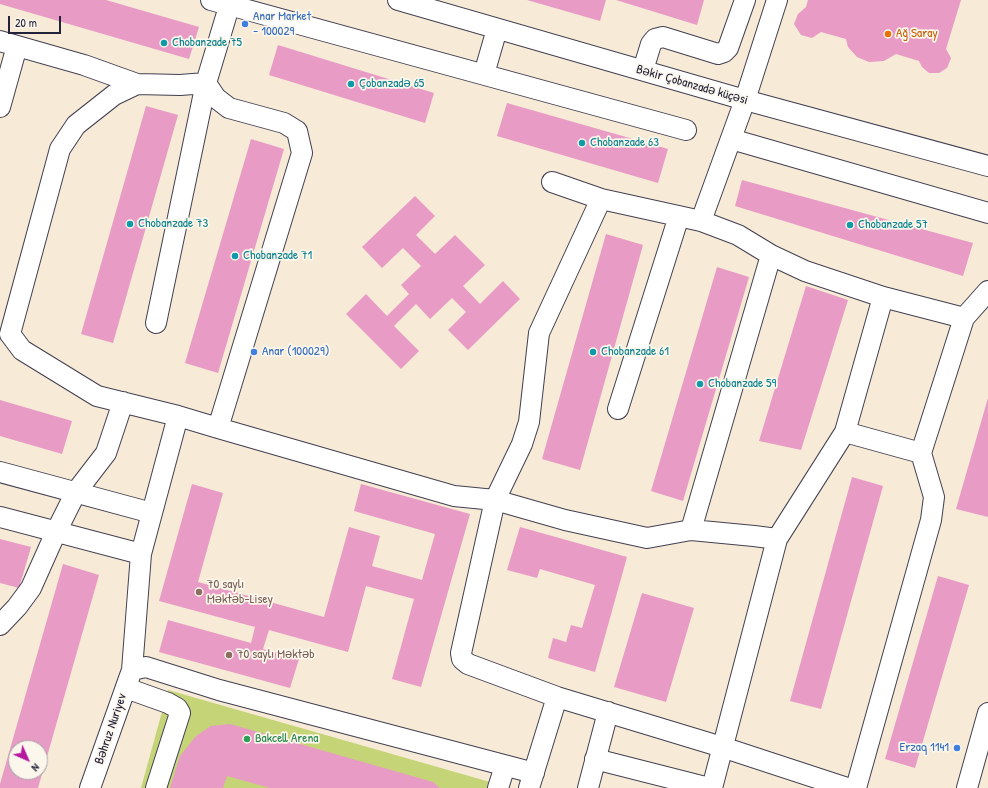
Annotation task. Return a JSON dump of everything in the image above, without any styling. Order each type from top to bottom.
[{"type":"street","name":"Bəkir Çobanzadə küçəsi","points":[[400,0],[745,100],[988,166]]},
{"type":"street","points":[[643,70],[651,44],[655,39],[663,37],[718,54],[724,52],[728,48],[745,0]]},
{"type":"street","points":[[702,221],[745,100],[777,0]]},
{"type":"street","points":[[156,323],[224,2],[686,130]]},
{"type":"street","points":[[484,74],[497,29]]},
{"type":"street","points":[[0,107],[8,44],[84,65],[137,84],[180,85],[206,83]]},
{"type":"street","points":[[206,83],[216,98],[229,108],[284,123],[296,131],[302,152],[218,428]]},
{"type":"street","points":[[137,84],[114,96],[76,125],[60,148],[10,334],[22,350],[97,396],[178,416],[454,496],[495,500],[565,520],[647,538],[691,530],[777,539]]},
{"type":"street","points":[[731,139],[988,213]]},
{"type":"street","points":[[552,182],[601,199],[702,221],[738,235],[771,255],[805,271],[883,297],[964,318]]},
{"type":"street","points":[[601,199],[539,333],[529,422],[522,444],[495,500],[461,653],[462,659],[468,664],[557,697],[722,747],[847,788]]},
{"type":"street","points":[[618,409],[679,216]]},
{"type":"street","points":[[691,530],[771,255]]},
{"type":"street","points":[[856,788],[931,520],[934,497],[921,452],[964,318],[988,291]]},
{"type":"street","points":[[595,759],[710,788],[777,539],[845,432],[883,297]]},
{"type":"street","points":[[0,625],[17,607],[31,588],[76,492],[106,453],[123,402]]},
{"type":"street","name":"Bəhruz Nuriyev","points":[[90,788],[129,679],[142,554],[178,416]]},
{"type":"street","points":[[845,432],[921,452]]},
{"type":"street","points":[[0,472],[152,513]]},
{"type":"street","points":[[0,517],[142,554]]},
{"type":"street","points":[[156,788],[180,713],[177,708],[129,679],[146,667],[219,690],[505,766],[532,781],[557,697]]},
{"type":"street","points":[[588,788],[608,712]]},
{"type":"street","points":[[967,788],[988,713]]},
{"type":"street","points":[[498,788],[505,766]]},
{"type":"green space","name":"Bakcell Arena","points":[[168,690],[511,788],[141,788]]},
{"type":"building","name":"Chobanzade 75","points":[[0,0],[106,0],[199,27],[189,59],[0,4]]},
{"type":"building","points":[[527,0],[606,0],[600,21]]},
{"type":"building","points":[[616,0],[704,0],[697,25]]},
{"type":"building","points":[[808,0],[961,0],[946,49],[951,58],[947,68],[939,73],[929,73],[922,67],[919,61],[896,54],[884,61],[869,62],[857,57],[848,47],[846,39],[821,32],[812,38],[801,35],[794,24],[798,14],[806,7]]},
{"type":"building","name":"Çobanzadə 65","points":[[278,45],[434,93],[425,123],[269,75]]},
{"type":"building","name":"Chobanzade 63","points":[[507,103],[668,149],[658,183],[497,136]]},
{"type":"building","name":"Chobanzade 73","points":[[146,106],[178,115],[113,343],[81,334]]},
{"type":"building","name":"Chobanzade 71","points":[[251,139],[284,149],[218,373],[185,363]]},
{"type":"building","name":"Chobanzade 57","points":[[742,180],[973,243],[963,276],[735,206]]},
{"type":"building","points":[[415,196],[435,216],[416,235],[435,254],[455,235],[485,265],[463,286],[480,304],[503,281],[520,299],[468,350],[448,330],[466,312],[452,298],[430,319],[416,304],[394,326],[419,351],[401,369],[346,314],[366,294],[387,316],[409,294],[401,285],[421,266],[403,248],[382,268],[362,247]]},
{"type":"building","name":"Chobanzade 61","points":[[606,234],[643,245],[580,470],[542,459]]},
{"type":"building","name":"Chobanzade 59","points":[[717,267],[749,277],[683,501],[651,491]]},
{"type":"building","points":[[806,286],[848,300],[801,450],[759,441]]},
{"type":"building","points":[[988,398],[988,517],[956,509]]},
{"type":"building","points":[[0,400],[72,421],[62,454],[0,436]]},
{"type":"building","points":[[852,477],[883,486],[821,709],[790,701]]},
{"type":"building","name":"70 saylı Məktəb-Lisey","points":[[192,484],[223,493],[198,582],[324,617],[349,527],[380,536],[372,566],[422,580],[435,534],[354,511],[361,484],[470,514],[421,687],[392,679],[414,599],[366,586],[348,652],[269,630],[263,649],[299,659],[290,688],[159,652],[168,620],[251,643],[255,627],[159,601]]},
{"type":"building","points":[[520,527],[627,557],[595,672],[548,658],[553,638],[566,642],[571,625],[582,628],[595,585],[540,569],[537,578],[507,570]]},
{"type":"building","points":[[0,539],[31,547],[19,588],[0,583]]},
{"type":"building","points":[[63,564],[99,575],[48,753],[48,740],[13,740]]},
{"type":"building","points":[[938,576],[969,585],[915,768],[885,759]]},
{"type":"building","points":[[642,593],[694,608],[666,702],[614,687]]},
{"type":"building","points":[[230,724],[433,782],[440,788],[270,788],[227,776],[223,788],[170,788],[180,756],[196,736],[211,726]]},
{"type":"building","points":[[8,756],[8,780],[40,780],[38,788],[0,788]]},
{"type":"place","name":"Anar Market - 100029","points":[[245,24]]},
{"type":"place","name":"Ağ Saray","points":[[888,34]]},
{"type":"place","name":"Chobanzade 75","points":[[164,43]]},
{"type":"place","name":"Çobanzadə 65","points":[[351,84]]},
{"type":"place","name":"Chobanzade 63","points":[[582,143]]},
{"type":"place","name":"Chobanzade 73","points":[[130,224]]},
{"type":"place","name":"Chobanzade 57","points":[[850,225]]},
{"type":"place","name":"Chobanzade 71","points":[[235,256]]},
{"type":"place","name":"Anar (100029)","points":[[254,352]]},
{"type":"place","name":"Chobanzade 61","points":[[593,352]]},
{"type":"place","name":"Chobanzade 59","points":[[700,384]]},
{"type":"place","name":"70 saylı Məktəb-Lisey","points":[[199,592]]},
{"type":"place","name":"70 saylı Məktəb","points":[[229,655]]},
{"type":"place","name":"Bakcell Arena","points":[[247,739]]},
{"type":"place","name":"Erzaq 1141","points":[[957,748]]}]
